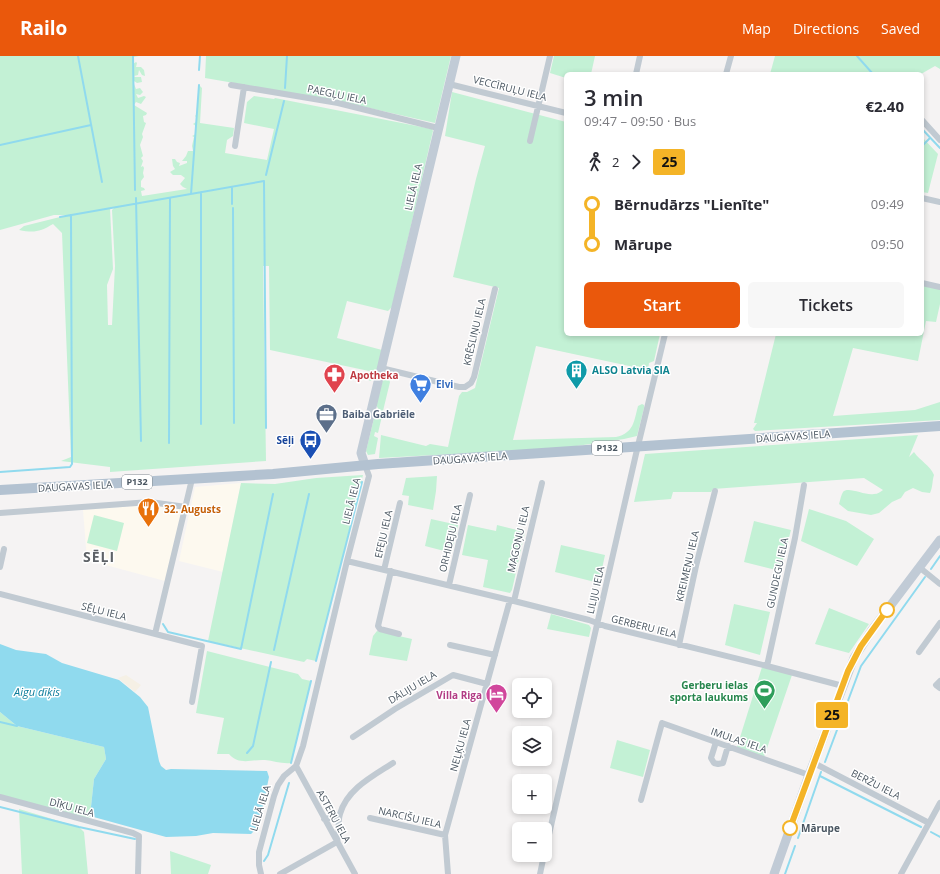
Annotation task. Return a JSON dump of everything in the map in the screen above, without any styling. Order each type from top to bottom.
[{"type":"main road","name":"DAUGAVAS IELA","points":[[0,490],[273,474],[365,465],[940,426]]},
{"type":"street","name":"LIELĀ IELA","points":[[261,874],[259,852],[274,796],[278,785],[284,776],[296,766],[303,746],[369,476],[361,453],[456,56]]},
{"type":"street","points":[[530,141],[550,56]]},
{"type":"street","points":[[636,72],[640,56]]},
{"type":"street","points":[[727,72],[731,56]]},
{"type":"street","name":"VECCĪRUĻU IELA","points":[[449,84],[564,112]]},
{"type":"street","name":"PAEGĻU IELA","points":[[231,85],[338,103],[438,128]]},
{"type":"street","points":[[235,146],[244,87]]},
{"type":"street","points":[[924,122],[940,140]]},
{"type":"street","points":[[924,198],[940,202]]},
{"type":"street","points":[[924,283],[940,287]]},
{"type":"street","name":"KRĒSLIŅU IELA","points":[[382,368],[459,387],[464,387],[471,383],[474,377],[495,289]]},
{"type":"street","name":"LILIJU IELA","points":[[552,822],[637,446],[664,336]]},
{"type":"street","points":[[155,634],[192,479]]},
{"type":"street","name":"MAGOŅU IELA","points":[[512,600],[542,483]]},
{"type":"street","name":"GUNDEGU IELA","points":[[767,666],[795,538],[804,484]]},
{"type":"street","name":"KREIMEŅU IELA","points":[[679,645],[714,491]]},
{"type":"street","name":"ORHIDEJU IELA","points":[[449,585],[470,495]]},
{"type":"street","points":[[0,513],[150,502],[186,507]]},
{"type":"street","name":"EFEJU IELA","points":[[399,634],[380,629],[378,626],[400,503]]},
{"type":"street","points":[[771,874],[774,874],[809,775],[854,658],[861,646],[940,540]]},
{"type":"street","points":[[0,567],[4,549]]},
{"type":"street","name":"GERBERU IELA","points":[[347,561],[512,600],[679,645],[843,686]]},
{"type":"street","points":[[919,567],[940,584]]},
{"type":"street","name":"SĒĻU IELA","points":[[0,594],[202,646],[192,702]]},
{"type":"street","name":"NEĻĶU IELA","points":[[448,874],[445,835],[495,655],[512,600]]},
{"type":"street","points":[[919,652],[940,623]]},
{"type":"street","points":[[450,645],[495,655]]},
{"type":"street","name":"DĀLIJU IELA","points":[[352,737],[395,709],[453,675],[487,684]]},
{"type":"street","points":[[940,681],[936,685],[940,688]]},
{"type":"street","name":"IMULAS IELA","points":[[641,800],[662,723],[809,775]]},
{"type":"street","points":[[716,742],[711,758],[714,763],[718,764],[723,762],[728,746]]},
{"type":"street","points":[[280,874],[337,842],[339,833],[339,816],[352,792],[366,780],[393,763]]},
{"type":"street","name":"BERŽU IELA","points":[[814,763],[929,823]]},
{"type":"street","name":"ASTERU IELA","points":[[296,766],[355,874]]},
{"type":"street","name":"DĪĶU IELA","points":[[0,797],[133,833],[139,836],[138,874]]},
{"type":"street","points":[[901,874],[940,803]]},
{"type":"street","points":[[324,819],[339,816]]},
{"type":"street","name":"NARCIŠU IELA","points":[[370,818],[445,835]]},
{"type":"street","points":[[540,874],[543,862]]},
{"type":"shaded area","points":[[241,483],[223,572],[179,561],[195,487]]},
{"type":"shaded area","points":[[148,505],[183,509],[165,581],[87,560],[83,510]]},
{"type":"green space","points":[[0,56],[139,56],[134,57],[133,64],[136,62],[136,67],[141,67],[144,70],[145,76],[142,75],[139,70],[138,75],[134,76],[141,77],[142,82],[137,83],[134,81],[134,84],[136,89],[140,88],[143,92],[140,95],[136,94],[138,98],[144,96],[146,97],[141,104],[136,102],[134,105],[147,113],[143,116],[144,122],[146,123],[140,145],[143,156],[141,158],[143,161],[141,167],[143,166],[144,168],[144,177],[141,181],[141,187],[145,190],[141,191],[142,196],[187,189],[180,184],[185,178],[181,175],[173,175],[170,172],[175,169],[172,159],[175,159],[180,163],[179,166],[187,163],[187,161],[182,161],[188,151],[193,151],[192,146],[194,137],[192,136],[196,134],[196,126],[193,124],[196,122],[197,118],[195,116],[197,114],[199,85],[202,88],[200,123],[234,128],[233,136],[227,140],[225,153],[267,160],[274,129],[244,123],[247,102],[254,96],[275,98],[432,129],[433,131],[392,307],[388,311],[347,301],[337,338],[382,350],[375,379],[370,381],[368,379],[369,371],[270,350],[269,266],[263,266],[266,461],[110,472],[110,467],[61,461],[71,457],[62,233],[53,224],[37,231],[19,230],[24,226],[68,215],[54,215],[0,230]],"holes":[[[115,207],[112,210],[115,266],[112,325],[108,325],[107,285],[113,269],[110,208]]]},
{"type":"green space","points":[[206,56],[451,56],[435,123],[343,102],[205,78]]},
{"type":"green space","points":[[554,56],[595,56],[591,72],[564,72],[564,77],[550,73]]},
{"type":"green space","points":[[775,56],[940,56],[940,69],[935,66],[924,72],[771,72]]},
{"type":"green space","points":[[452,92],[564,121],[564,336],[660,336],[654,361],[649,363],[648,370],[536,346],[513,440],[616,437],[626,433],[630,429],[638,406],[642,404],[644,405],[644,408],[637,436],[563,448],[379,458],[381,435],[426,446],[430,444],[448,447],[459,396],[462,392],[467,392],[475,388],[499,288],[453,277],[485,146],[445,136]]},
{"type":"green space","points":[[924,139],[938,154],[928,193],[924,192]]},
{"type":"green space","points":[[924,285],[940,289],[940,304],[936,322],[926,321],[924,331]]},
{"type":"green space","points":[[776,336],[923,336],[918,361],[853,348],[833,416],[915,410],[940,402],[940,420],[755,431],[753,429],[757,423],[754,423]]},
{"type":"green space","points":[[383,379],[389,380],[390,382],[383,411],[379,410],[376,405]]},
{"type":"green space","points":[[378,415],[382,416],[378,433],[375,432],[374,436],[378,438],[375,454],[368,455],[366,451],[374,418]]},
{"type":"green space","points":[[918,435],[909,457],[914,452],[934,475],[930,493],[922,492],[913,488],[905,492],[901,498],[892,502],[879,513],[871,515],[848,511],[839,504],[842,493],[845,490],[866,494],[877,494],[883,490],[864,478],[713,489],[711,492],[673,492],[671,499],[634,502],[645,454]]},
{"type":"green space","points":[[363,475],[316,661],[307,659],[304,662],[208,641],[241,483],[275,484],[316,478]]},
{"type":"green space","points":[[437,476],[433,510],[408,505],[409,496],[402,495],[406,478]]},
{"type":"green space","points":[[809,509],[846,521],[874,539],[857,566],[801,541]]},
{"type":"green space","points":[[94,515],[124,523],[117,551],[87,543]]},
{"type":"green space","points":[[431,519],[458,525],[452,553],[425,546]]},
{"type":"green space","points":[[754,521],[791,530],[780,571],[744,562]]},
{"type":"green space","points":[[468,525],[496,531],[497,525],[525,532],[512,590],[510,593],[483,587],[488,560],[462,555]]},
{"type":"green space","points":[[561,545],[605,555],[599,583],[555,572]]},
{"type":"green space","points":[[734,604],[770,612],[760,655],[725,645]]},
{"type":"green space","points":[[829,608],[869,624],[849,653],[815,644]]},
{"type":"green space","points":[[551,614],[589,625],[591,628],[589,637],[547,629]]},
{"type":"green space","points":[[377,631],[412,639],[407,661],[369,655],[373,636]]},
{"type":"green space","points":[[207,651],[298,674],[302,679],[311,681],[291,763],[265,760],[242,761],[233,758],[229,754],[217,754],[224,718],[196,713]]},
{"type":"green space","name":"Gerberu ielas sporta laukums","points":[[762,667],[792,675],[764,757],[737,747]]},
{"type":"green space","points":[[0,712],[17,726],[104,747],[106,759],[94,779],[90,816],[87,819],[0,795]]},
{"type":"green space","points":[[617,740],[650,750],[643,777],[610,768]]},
{"type":"green space","points":[[19,809],[79,827],[84,832],[88,874],[22,874]]},
{"type":"green space","points":[[170,851],[211,865],[208,874],[171,874]]},
{"type":"sand","points":[[126,675],[141,685],[135,692],[118,678]]},
{"type":"water","name":"Aigu dīķis","points":[[0,644],[16,650],[46,654],[62,663],[119,680],[140,697],[148,707],[159,761],[161,766],[166,770],[267,771],[269,777],[259,826],[251,834],[213,833],[196,836],[166,837],[90,816],[94,779],[106,759],[104,747],[17,726],[0,712]]},
{"type":"waterway","points":[[78,56],[102,182]]},
{"type":"waterway","points":[[133,56],[135,190]]},
{"type":"waterway","points":[[199,70],[200,56]]},
{"type":"waterway","points":[[285,88],[287,56]]},
{"type":"waterway","points":[[857,56],[871,72]]},
{"type":"waterway","points":[[191,194],[199,85]]},
{"type":"waterway","points":[[266,175],[284,101]]},
{"type":"waterway","points":[[0,145],[91,125]]},
{"type":"waterway","points":[[924,131],[940,148]]},
{"type":"waterway","points":[[924,144],[930,138]]},
{"type":"waterway","points":[[60,217],[264,181],[266,428]]},
{"type":"waterway","points":[[232,187],[232,204]]},
{"type":"waterway","points":[[201,192],[201,424]]},
{"type":"waterway","points":[[136,198],[141,441]]},
{"type":"waterway","points":[[169,443],[170,198]]},
{"type":"waterway","points":[[233,208],[234,423]]},
{"type":"waterway","points":[[0,472],[70,467],[72,464],[71,215]]},
{"type":"waterway","points":[[316,661],[362,482]]},
{"type":"waterway","points":[[163,624],[168,632],[241,649],[273,494]]},
{"type":"waterway","points":[[274,650],[309,494]]},
{"type":"waterway","points":[[931,569],[940,556]]},
{"type":"waterway","points":[[825,762],[861,666],[925,577]]},
{"type":"waterway","points":[[247,753],[253,746],[271,662]]},
{"type":"waterway","points":[[291,763],[311,681]]},
{"type":"waterway","points":[[0,722],[17,726]]},
{"type":"waterway","points":[[798,838],[821,772]]},
{"type":"waterway","points":[[820,776],[921,827]]},
{"type":"waterway","points":[[264,861],[268,855],[289,783]]},
{"type":"waterway","points":[[0,807],[79,827],[135,839]]},
{"type":"waterway","points":[[931,832],[940,837]]},
{"type":"waterway","points":[[785,874],[795,846]]},
{"type":"bus line","name":"25","points":[[790,828],[848,671],[861,646],[887,610]]},
{"type":"place","name":"ALSO Latvia SIA","points":[[576,390]]},
{"type":"place","name":"Apotheka","points":[[334,394]]},
{"type":"place","name":"Elvi","points":[[421,404]]},
{"type":"place","name":"Baiba Gabriēle","points":[[327,434]]},
{"type":"place","name":"Sēļi","points":[[310,460]]},
{"type":"place","name":"32. Augusts","points":[[148,528]]},
{"type":"place","name":"Gerberu ielas sporta laukums","points":[[764,710]]},
{"type":"place","name":"Villa Riga","points":[[497,714]]},
{"type":"place","name":"Mārupe","points":[[790,828]]},
{"type":"district","name":"SĒĻI","points":[[99,557]]}]
